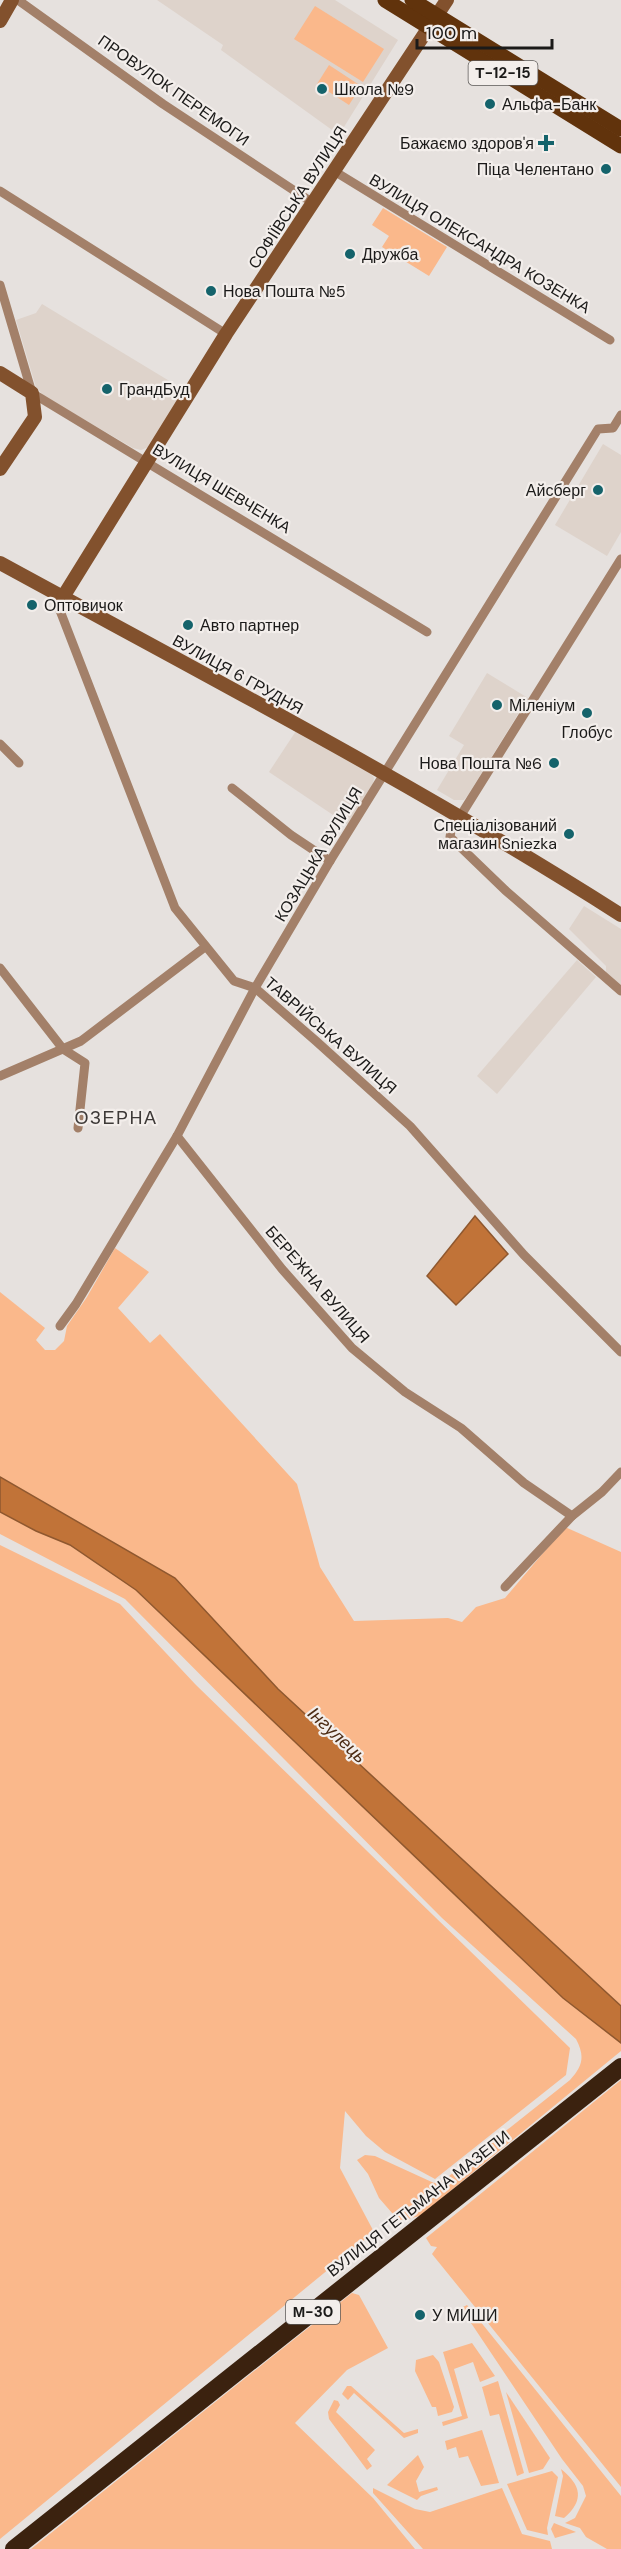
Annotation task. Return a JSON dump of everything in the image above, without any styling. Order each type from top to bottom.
[{"type":"highway","name":"ВУЛИЦЯ ГЕТЬМАНА МАЗЕПИ","points":[[14,2549],[617,2071]]},
{"type":"main road","name":"Т-12-15","points":[[385,0],[433,21],[621,129]]},
{"type":"main road","name":"Т-12-15","points":[[412,0],[433,21],[621,146]]},
{"type":"street","points":[[0,21],[12,0]]},
{"type":"street","name":"ПРОВУЛОК ПЕРЕМОГИ","points":[[18,0],[163,104],[313,203]]},
{"type":"street","name":"СОФІЇВСЬКА ВУЛИЦЯ","points":[[63,597],[226,334],[447,0]]},
{"type":"street","name":"ВУЛИЦЯ ОЛЕКСАНДРА КОЗЕНКА","points":[[334,171],[610,340]]},
{"type":"street","points":[[0,191],[226,334]]},
{"type":"street","points":[[0,285],[32,393],[35,417],[0,469]]},
{"type":"street","name":"ВУЛИЦЯ ШЕВЧЕНКА","points":[[0,373],[426,632]]},
{"type":"street","name":"КОЗАЦЬКА ВУЛИЦЯ","points":[[60,1326],[76,1304],[177,1136],[255,988],[330,861],[598,429],[613,428],[621,415]]},
{"type":"street","points":[[621,559],[460,816],[450,837],[505,890],[621,991]]},
{"type":"street","name":"ВУЛИЦЯ 6 ГРУДНЯ","points":[[0,563],[385,773],[460,816],[621,915]]},
{"type":"street","name":"ТАВРІЙСЬКА ВУЛИЦЯ","points":[[63,597],[59,608],[175,908],[234,981],[255,988],[410,1126],[524,1255],[621,1352]]},
{"type":"street","points":[[0,744],[19,762]]},
{"type":"street","points":[[232,788],[291,835],[330,861]]},
{"type":"street","points":[[0,1076],[81,1041],[205,947]]},
{"type":"street","points":[[0,968],[63,1049],[85,1063],[78,1128]]},
{"type":"street","name":"БЕРЕЖНА ВУЛИЦЯ","points":[[177,1136],[282,1269],[352,1348],[405,1392],[461,1428],[524,1483],[572,1516]]},
{"type":"street","points":[[505,1587],[572,1516],[602,1492],[621,1472]]},
{"type":"shaded area","name":"Школа №9","points":[[157,0],[335,0],[398,40],[339,135],[221,50],[223,45]]},
{"type":"shaded area","points":[[315,6],[384,49],[363,82],[294,39]]},
{"type":"shaded area","points":[[329,65],[361,86],[349,105],[317,84]]},
{"type":"shaded area","points":[[383,208],[447,247],[429,276],[382,247],[389,236],[372,225]]},
{"type":"shaded area","points":[[42,304],[186,391],[151,446],[141,450],[133,448],[44,396],[36,387],[16,320],[36,313]]},
{"type":"shaded area","name":"Айсберг","points":[[603,444],[621,455],[621,532],[607,556],[555,525]]},
{"type":"shaded area","points":[[487,673],[528,698],[468,795],[464,800],[454,800],[437,790],[464,745],[449,736]]},
{"type":"shaded area","points":[[296,731],[370,772],[374,778],[373,784],[348,825],[269,772]]},
{"type":"shaded area","points":[[584,906],[621,929],[621,985],[606,972],[606,966],[569,929]]},
{"type":"shaded area","points":[[577,960],[596,977],[497,1094],[477,1076]]},
{"type":"shaded area","points":[[475,1216],[508,1254],[456,1305],[427,1276]]},
{"type":"shaded area","points":[[115,1248],[149,1272],[118,1308],[150,1343],[160,1334],[297,1484],[320,1567],[354,1621],[448,1618],[462,1622],[476,1607],[505,1598],[565,1527],[621,1552],[621,2006],[278,1689],[175,1578],[0,1477],[0,1292],[45,1328],[36,1340],[45,1350],[55,1350],[64,1341],[67,1326],[87,1297]]},
{"type":"shaded area","points":[[0,1477],[175,1578],[278,1689],[621,2006],[621,2043],[563,1998],[136,1590],[70,1545],[36,1531],[0,1512]]},
{"type":"shaded area","points":[[0,1512],[36,1531],[70,1545],[136,1590],[563,1998],[621,2043],[621,2051],[420,2216],[399,2221],[379,2198],[368,2174],[357,2160],[365,2155],[375,2156],[434,2183],[444,2180],[570,2080],[578,2070],[581,2061],[581,2051],[576,2039],[442,1918],[125,1599],[0,1534]]},
{"type":"shaded area","points":[[0,1545],[120,1604],[196,1685],[570,2048],[566,2075],[435,2179],[385,2152],[366,2136],[345,2111],[340,2168],[374,2232],[0,2539]]},
{"type":"shaded area","points":[[621,2080],[621,2487],[432,2254],[437,2247],[431,2246],[426,2238]]},
{"type":"shaded area","points":[[352,2293],[359,2295],[388,2348],[347,2370],[295,2423],[373,2498],[415,2549],[31,2549]]},
{"type":"shaded area","points":[[467,2305],[621,2496],[621,2549],[607,2549],[586,2537],[580,2528],[565,2523],[575,2518],[586,2496],[583,2486],[562,2459],[461,2308]]},
{"type":"shaded area","points":[[472,2343],[495,2376],[480,2382],[473,2362],[454,2369],[468,2418],[443,2426],[442,2422],[462,2416],[443,2352]]},
{"type":"shaded area","points":[[433,2355],[439,2362],[454,2407],[452,2412],[438,2416],[436,2407],[432,2407],[415,2371],[416,2360]]},
{"type":"shaded area","points":[[498,2381],[524,2473],[517,2476],[499,2414],[490,2416],[482,2387]]},
{"type":"shaded area","points":[[347,2386],[351,2386],[404,2433],[418,2429],[418,2433],[404,2438],[354,2393],[348,2400],[342,2394]]},
{"type":"shaded area","points":[[506,2392],[550,2458],[543,2469],[529,2473]]},
{"type":"shaded area","points":[[334,2400],[340,2405],[336,2412],[375,2450],[367,2459],[372,2466],[367,2470],[329,2419],[328,2412]]},
{"type":"shaded area","points":[[482,2430],[499,2483],[481,2486],[468,2456],[459,2458],[456,2447],[447,2450],[445,2441]]},
{"type":"shaded area","points":[[418,2455],[424,2467],[416,2481],[419,2492],[437,2487],[438,2490],[421,2496],[417,2500],[387,2485]]},
{"type":"shaded area","points":[[561,2469],[573,2481],[578,2493],[575,2505],[564,2518],[555,2516],[563,2476]]},
{"type":"shaded area","points":[[552,2471],[558,2477],[547,2528],[548,2535],[527,2530],[507,2484]]},
{"type":"shaded area","points":[[373,2488],[415,2509],[430,2512],[502,2488],[522,2534],[550,2541],[552,2549],[423,2549],[373,2493]]},
{"type":"shaded area","points":[[554,2523],[576,2532],[555,2538],[551,2529]]},
{"type":"place","name":"Школа №9","points":[[322,89]]},
{"type":"place","name":"Альфа-Банк","points":[[490,104]]},
{"type":"place","name":"Бажаємо здоров'я","points":[[546,143]]},
{"type":"place","name":"Піца Челентано","points":[[606,169]]},
{"type":"place","name":"Дружба","points":[[350,254]]},
{"type":"place","name":"Нова Пошта №5","points":[[211,291]]},
{"type":"place","name":"ГрандБуд","points":[[107,389]]},
{"type":"place","name":"Айсберг","points":[[598,490]]},
{"type":"place","name":"Оптовичок","points":[[32,605]]},
{"type":"place","name":"Авто партнер","points":[[188,625]]},
{"type":"place","name":"Міленіум","points":[[497,705]]},
{"type":"place","name":"Глобус","points":[[587,713]]},
{"type":"place","name":"Нова Пошта №6","points":[[554,763]]},
{"type":"place","name":"Спеціалізований магазин Sniezka","points":[[569,834]]},
{"type":"place","name":"У МИШИ","points":[[420,2315]]},
{"type":"district","name":"ОЗЕРНА","points":[[116,1118]]},
{"type":"water label","name":"Інгулець","points":[[337,1735]]}]
